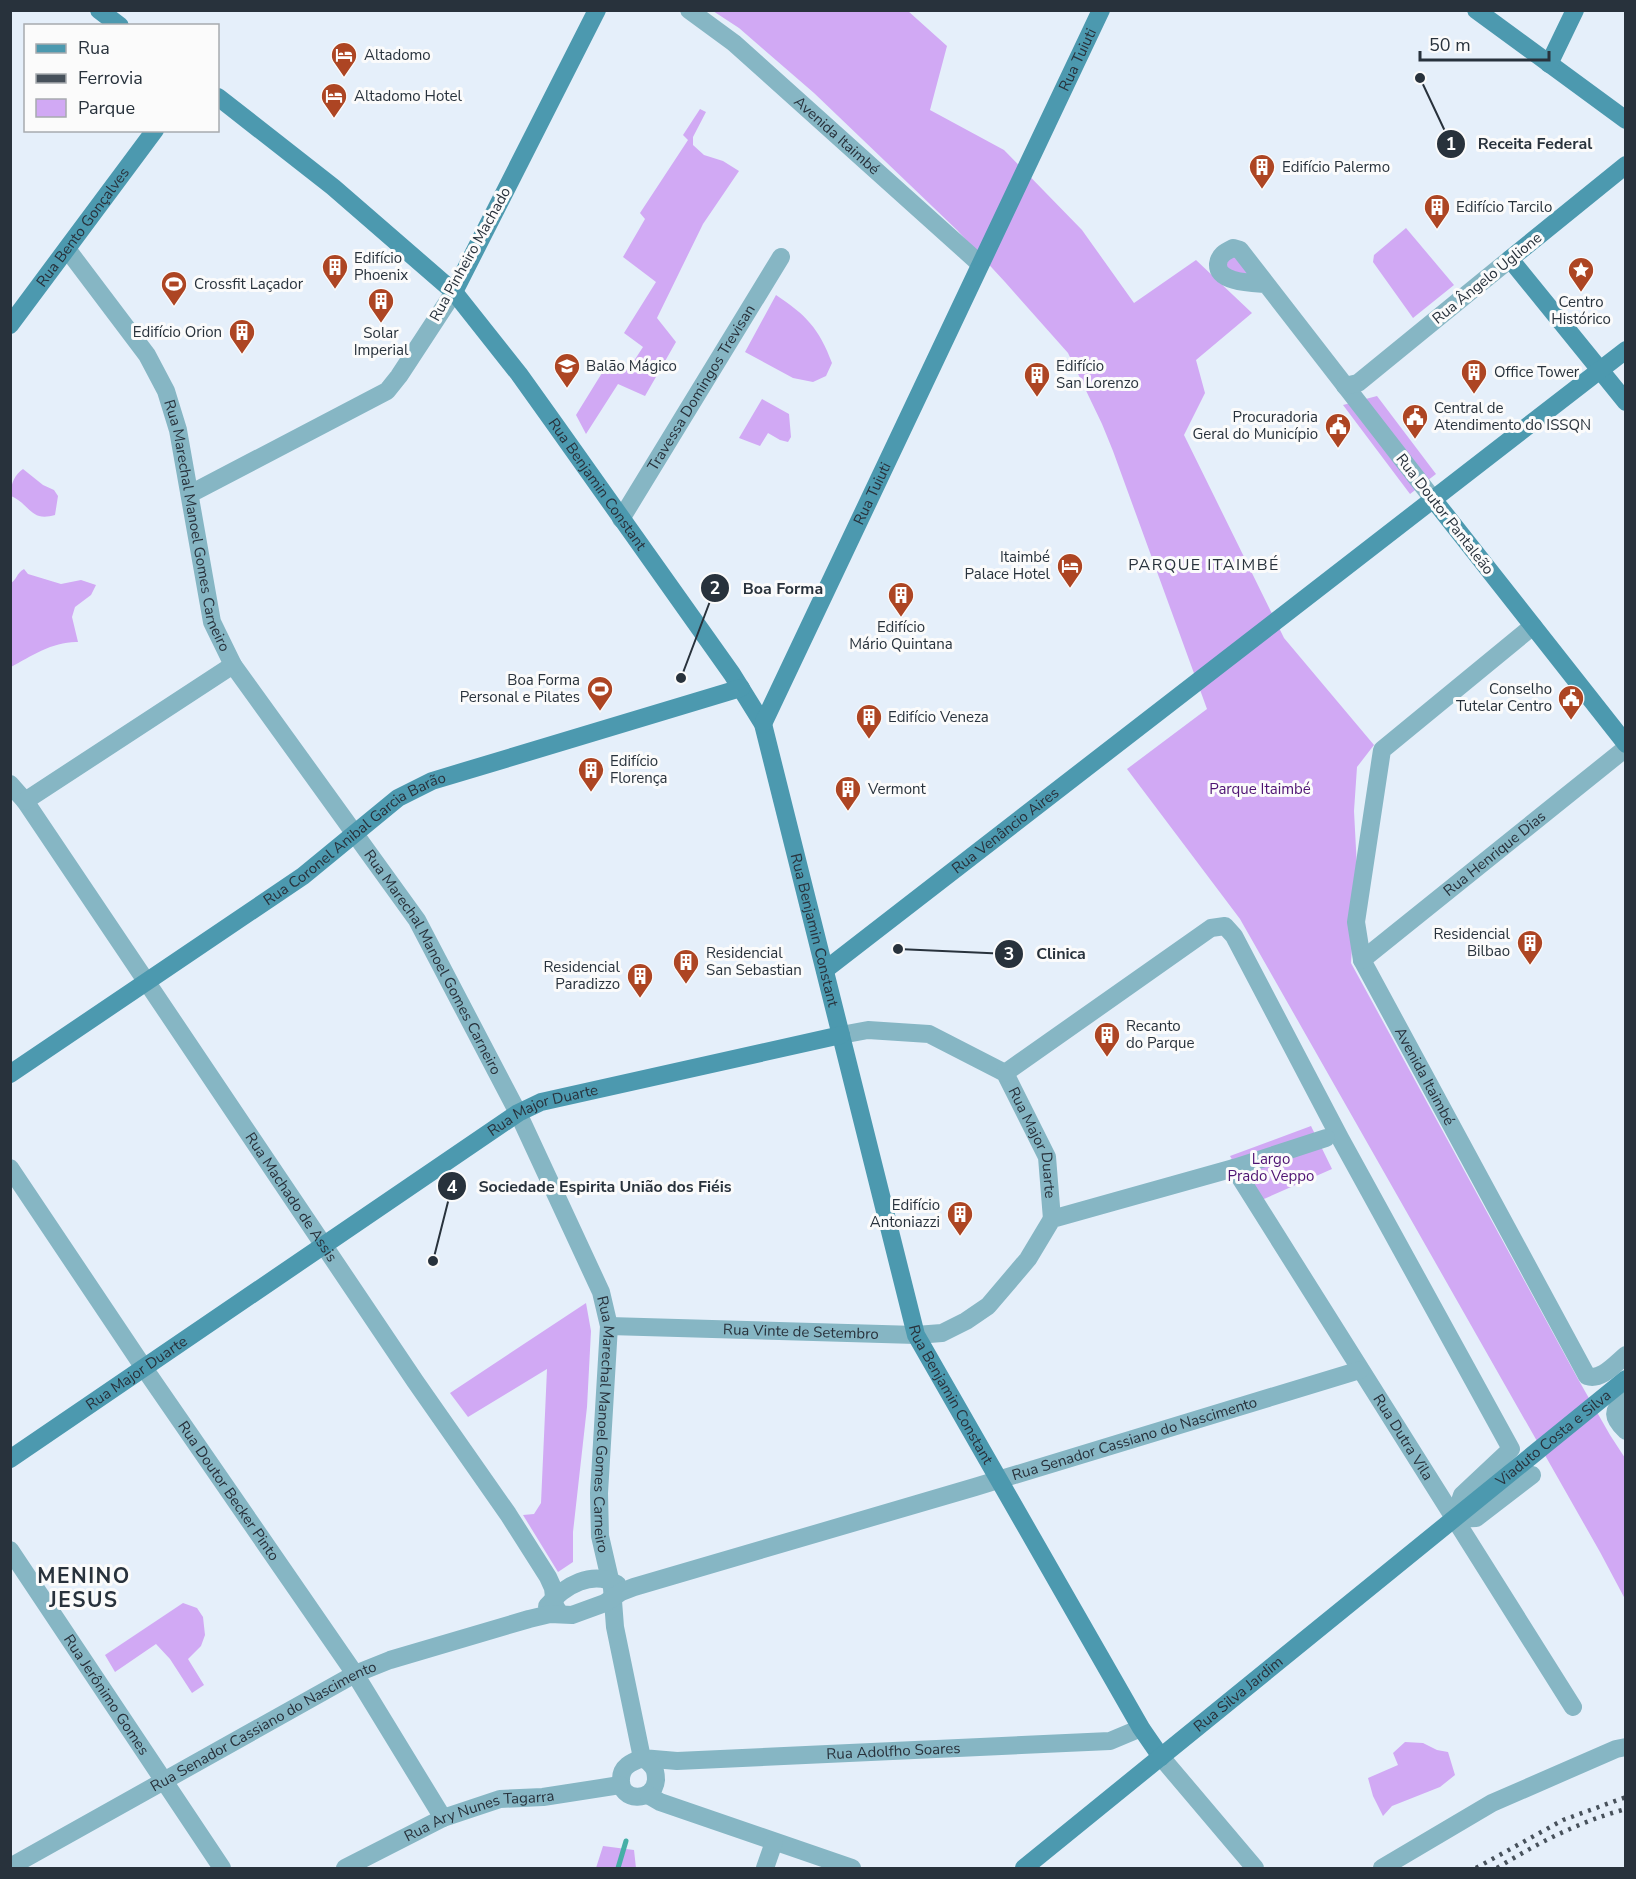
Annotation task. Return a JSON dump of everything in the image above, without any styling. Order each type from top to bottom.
[{"type":"street","points":[[99,10],[117,24]]},
{"type":"street","name":"Rua Pinheiro Machado","points":[[190,494],[387,391],[454,292],[597,10]]},
{"type":"street","name":"Avenida Itaimbé","points":[[689,10],[734,42],[980,264]]},
{"type":"street","name":"Rua Tuiuti","points":[[763,724],[1101,10]]},
{"type":"street","points":[[1476,10],[1626,120]]},
{"type":"street","points":[[1549,64],[1575,10]]},
{"type":"street","name":"Rua Benjamin Constant","points":[[219,98],[333,187],[454,292],[519,374],[741,688],[763,724],[916,1335],[1142,1728],[1161,1757],[1255,1869]]},
{"type":"street","name":"Rua Bento Gonçalves","points":[[10,325],[154,132]]},
{"type":"street","name":"Rua Ângelo Uglione","points":[[1346,386],[1358,383],[1626,165]]},
{"type":"street","name":"Rua Marechal Manoel Gomes Carneiro","points":[[67,249],[147,355],[166,391],[178,430],[212,622],[233,664],[417,920],[518,1113],[601,1292],[609,1326],[599,1493],[600,1536],[612,1588],[615,1627],[652,1761]]},
{"type":"street","name":"Travessa Domingos Trevisan","points":[[621,519],[781,257]]},
{"type":"street","points":[[1510,259],[1626,402]]},
{"type":"street","name":"Rua Doutor Pantaleão","points":[[1266,284],[1626,744]]},
{"type":"street","points":[[1433,499],[1626,350]]},
{"type":"street","name":"Rua Venâncio Aires","points":[[825,970],[1433,499]]},
{"type":"street","name":"Avenida Itaimbé","points":[[1533,626],[1382,750],[1356,922],[1362,960],[1587,1376],[1592,1378],[1601,1375],[1626,1355]]},
{"type":"street","points":[[25,801],[233,664]]},
{"type":"street","name":"Rua Coronel Anibal Garcia Barão","points":[[10,1074],[303,876],[398,798],[432,781],[741,688]]},
{"type":"street","name":"Rua Henrique Dias","points":[[1362,960],[1626,748]]},
{"type":"street","name":"Rua Machado de Assis","points":[[10,784],[25,801],[416,1382],[508,1514],[561,1599]]},
{"type":"street","name":"Rua Silva Jardim","points":[[1005,1073],[1211,928],[1225,926],[1233,936],[1340,1138],[1512,1449],[1462,1495],[1454,1520]]},
{"type":"street","name":"Rua Major Duarte","points":[[10,1459],[518,1113],[541,1102],[868,1030],[928,1034],[1005,1073],[1047,1157],[1052,1219]]},
{"type":"street","points":[[1052,1219],[1234,1168],[1326,1138]]},
{"type":"street","name":"Rua Doutor Becker Pinto","points":[[10,1168],[144,1368],[355,1674],[443,1818]]},
{"type":"street","name":"Rua Dutra Vila","points":[[1234,1168],[1573,1707]]},
{"type":"street","name":"Rua Vinte de Setembro","points":[[609,1326],[916,1335],[942,1333],[988,1306],[1028,1259],[1052,1219]]},
{"type":"street","name":"Rua Senador Cassiano do Nascimento","points":[[561,1599],[572,1614],[605,1603],[612,1588],[619,1585],[634,1587],[1360,1370]]},
{"type":"street","name":"Viaduto Costa e Silva","points":[[1482,1497],[1626,1379]]},
{"type":"street","points":[[1626,1398],[1616,1406],[1614,1413],[1626,1431]]},
{"type":"street","name":"Rua Silva Jardim","points":[[1454,1520],[1476,1518],[1532,1475]]},
{"type":"street","name":"Rua Silva Jardim","points":[[1024,1869],[1482,1497]]},
{"type":"street","name":"Rua Jerônimo Gomes","points":[[10,1550],[222,1869]]},
{"type":"street","name":"Rua Senador Cassiano do Nascimento","points":[[10,1867],[355,1674],[390,1660],[529,1619],[592,1578],[602,1578],[612,1588]]},
{"type":"street","points":[[592,1608],[605,1613],[615,1627]]},
{"type":"street","name":"Rua Adolfho Soares","points":[[652,1761],[1110,1741],[1142,1728]]},
{"type":"street","points":[[1382,1869],[1492,1803],[1616,1749],[1626,1747]]},
{"type":"street","points":[[652,1761],[656,1786],[648,1795],[638,1798],[627,1794],[620,1785],[621,1773],[628,1764],[652,1761]]},
{"type":"street","name":"Rua Ary Nunes Tagarra","points":[[345,1869],[443,1818],[500,1799],[543,1797],[620,1785]]},
{"type":"street","points":[[648,1795],[660,1802],[852,1869]]},
{"type":"street","points":[[765,1869],[774,1842]]},
{"type":"green space","name":"Parque Itaimbé","points":[[713,11],[908,11],[947,46],[930,110],[1004,150],[1082,230],[1134,303],[1196,260],[1252,313],[1196,360],[1205,393],[1184,435],[1284,638],[1374,745],[1357,767],[1354,811],[1357,868],[1351,963],[1578,1379],[1625,1458],[1625,1599],[1240,919],[1127,769],[1207,709],[1113,451],[1068,353],[957,230],[814,93],[739,28]]},
{"type":"green space","points":[[700,109],[706,112],[693,137],[693,145],[704,155],[723,161],[739,171],[703,224],[657,318],[676,342],[645,396],[618,384],[586,434],[576,415],[610,360],[628,370],[643,347],[624,333],[656,282],[623,257],[645,219],[640,213],[688,140],[683,135]]},
{"type":"green space","points":[[1406,228],[1454,285],[1413,318],[1373,262],[1374,255]]},
{"type":"green space","points":[[1233,255],[1253,278],[1230,273],[1226,267],[1229,256]]},
{"type":"green space","points":[[776,295],[796,309],[822,340],[832,363],[826,376],[813,382],[793,378],[745,352]]},
{"type":"green space","points":[[1377,396],[1436,474],[1410,494],[1343,405]]},
{"type":"green space","points":[[762,399],[789,414],[791,437],[788,442],[768,433],[760,446],[739,438]]},
{"type":"green space","points":[[23,469],[43,485],[54,490],[58,496],[55,515],[47,517],[35,514],[11,496],[13,481]]},
{"type":"green space","points":[[24,569],[28,574],[61,584],[81,580],[96,585],[91,595],[75,607],[72,617],[78,642],[60,644],[11,667],[11,583]]},
{"type":"green space","name":"Largo Prado Veppo","points":[[1311,1126],[1332,1169],[1257,1202],[1230,1156]]},
{"type":"green space","points":[[586,1303],[591,1331],[587,1407],[573,1532],[573,1562],[558,1572],[523,1515],[534,1514],[541,1503],[547,1369],[468,1417],[450,1393]]},
{"type":"green space","points":[[183,1603],[197,1608],[203,1617],[205,1635],[201,1646],[188,1659],[204,1685],[192,1693],[170,1659],[156,1644],[115,1672],[105,1655]]},
{"type":"green space","points":[[1405,1742],[1423,1743],[1437,1750],[1448,1752],[1455,1775],[1440,1787],[1392,1806],[1383,1816],[1373,1796],[1368,1778],[1398,1765],[1393,1753]]},
{"type":"green space","points":[[603,1846],[634,1850],[636,1868],[596,1868]]},
{"type":"waterway","points":[[618,1868],[626,1841]]},
{"type":"railway","points":[[1476,1868],[1563,1820],[1626,1797]]},
{"type":"railway","points":[[1497,1868],[1559,1834],[1591,1820],[1626,1809]]},
{"type":"place","name":"Altadomo","points":[[344,78]]},
{"type":"place","name":"Receita Federal","points":[[1420,78]]},
{"type":"place","name":"Altadomo Hotel","points":[[334,119]]},
{"type":"place","name":"Edifício Palermo","points":[[1262,190]]},
{"type":"place","name":"Edifício Tarcilo","points":[[1437,230]]},
{"type":"place","name":"Edifício Phoenix","points":[[335,290]]},
{"type":"place","name":"Centro Histórico","points":[[1581,293]]},
{"type":"place","name":"Crossfit Laçador","points":[[174,307]]},
{"type":"place","name":"Solar Imperial","points":[[381,324]]},
{"type":"place","name":"Edifício Orion","points":[[242,355]]},
{"type":"place","name":"Balão Mágico","points":[[567,389]]},
{"type":"place","name":"Office Tower","points":[[1474,395]]},
{"type":"place","name":"Edifício San Lorenzo","points":[[1037,398]]},
{"type":"place","name":"Central de Atendimento do ISSQN","points":[[1415,440]]},
{"type":"place","name":"Procuradoria Geral do Município","points":[[1338,449]]},
{"type":"place","name":"Itaimbé Palace Hotel","points":[[1070,589]]},
{"type":"place","name":"Edifício Mário Quintana","points":[[901,618]]},
{"type":"place","name":"Boa Forma","points":[[681,678]]},
{"type":"place","name":"Boa Forma Personal e Pilates","points":[[600,712]]},
{"type":"place","name":"Conselho Tutelar Centro","points":[[1571,721]]},
{"type":"place","name":"Edifício Veneza","points":[[869,740]]},
{"type":"place","name":"Edifício Florença","points":[[591,793]]},
{"type":"place","name":"Vermont","points":[[848,812]]},
{"type":"place","name":"Clinica","points":[[898,949]]},
{"type":"place","name":"Residencial Bilbao","points":[[1530,966]]},
{"type":"place","name":"Residencial San Sebastian","points":[[686,985]]},
{"type":"place","name":"Residencial Paradizzo","points":[[640,999]]},
{"type":"place","name":"Recanto do Parque","points":[[1107,1058]]},
{"type":"place","name":"Edifício Antoniazzi","points":[[960,1237]]},
{"type":"place","name":"Sociedade Espirita União dos Fiéis","points":[[433,1261]]},
{"type":"district","name":"PARQUE ITAIMBÉ","points":[[1204,565]]},
{"type":"district","name":"MENINO JESUS","points":[[84,1588]]}]
